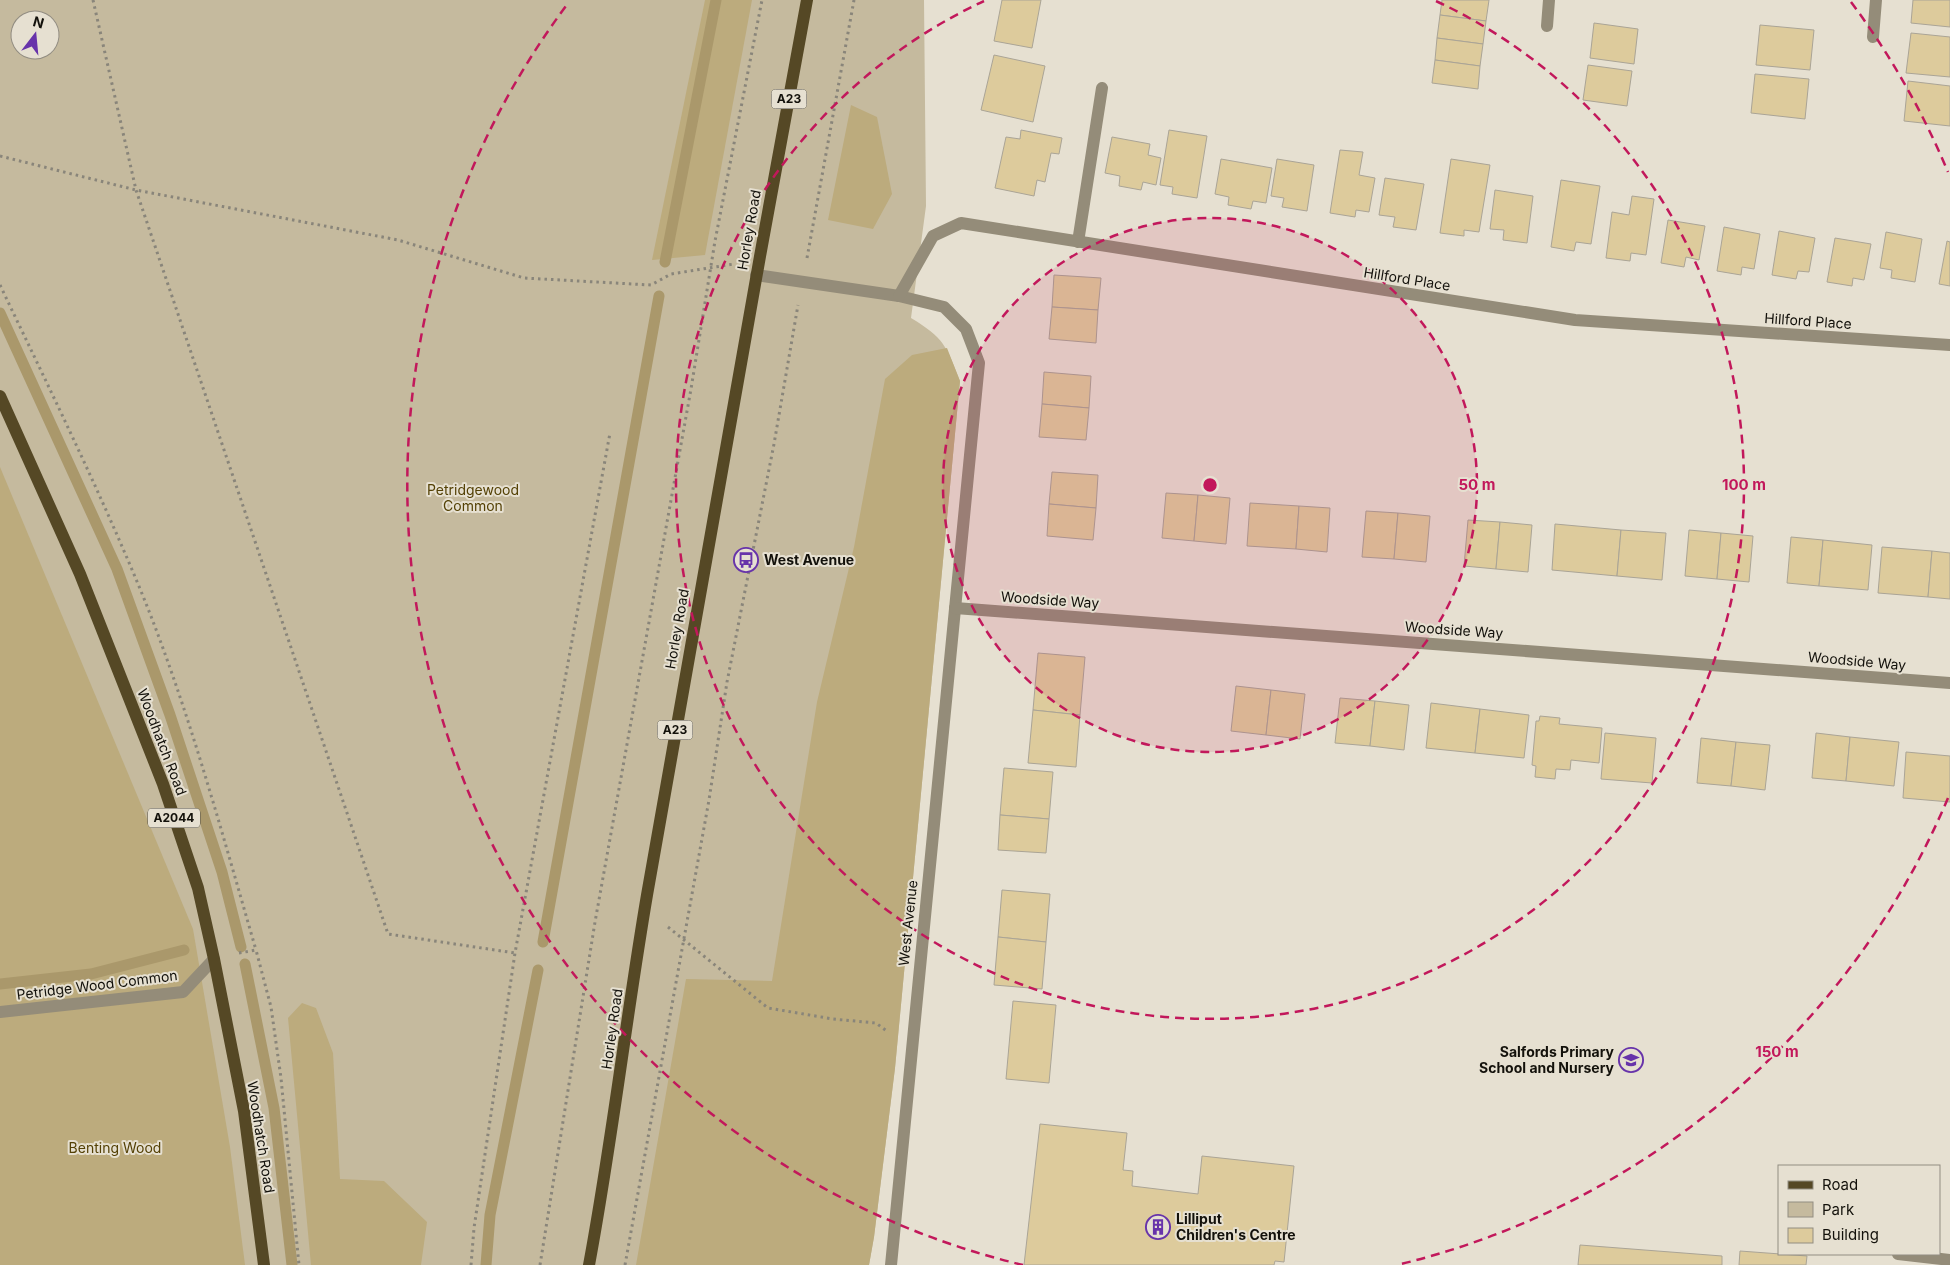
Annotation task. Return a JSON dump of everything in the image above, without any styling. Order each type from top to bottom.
[{"type":"main road","name":"Horley Road","points":[[589,1265],[602,1197],[644,911],[701,574],[807,0]]},
{"type":"main road","name":"Woodhatch Road","points":[[0,396],[80,574],[163,784],[198,888],[244,1111],[264,1265]]},
{"type":"street","points":[[1547,26],[1549,0]]},
{"type":"street","points":[[1873,37],[1876,0]]},
{"type":"street","points":[[1078,242],[1102,88]]},
{"type":"street","name":"Hillford Place","points":[[899,296],[933,236],[961,224],[1575,320],[1950,345]]},
{"type":"street","name":"West Avenue","points":[[756,276],[899,296],[944,307],[966,329],[979,363],[891,1265]]},
{"type":"street","name":"Woodside Way","points":[[955,608],[1950,683]]},
{"type":"street","name":"Petridge Wood Common","points":[[0,1012],[183,992],[214,959]]},
{"type":"street","points":[[1907,1255],[1950,1260]]},
{"type":"path","points":[[93,0],[136,190],[388,934],[515,953]]},
{"type":"path","points":[[540,1265],[596,922],[689,399],[710,268],[762,0]]},
{"type":"path","points":[[624,1265],[709,800],[727,682],[803,283],[854,0]]},
{"type":"path","points":[[0,156],[136,190],[398,240],[524,278],[651,285],[671,274],[759,260]]},
{"type":"path","points":[[0,285],[82,455],[145,602],[196,744],[271,1006],[278,1051],[299,1265]]},
{"type":"path","points":[[471,1265],[474,1228],[515,953],[610,433]]},
{"type":"path","points":[[644,911],[683,938],[768,1008],[834,1019],[876,1023],[900,1042],[912,1038]]},
{"type":"path","points":[[214,959],[256,950]]},
{"type":"green space","name":"Petridgewood Common","points":[[0,0],[924,0],[926,206],[911,318],[931,331],[943,344],[960,381],[895,1068],[869,1265],[0,1265]]},
{"type":"green space","points":[[705,0],[752,0],[705,255],[652,260]]},
{"type":"green space","points":[[851,105],[877,117],[892,194],[873,229],[828,220]]},
{"type":"green space","points":[[947,348],[960,381],[895,1068],[869,1265],[636,1265],[686,979],[772,981],[817,702],[854,547],[885,379],[912,355]]},
{"type":"green space","name":"Benting Wood","points":[[0,467],[193,929],[230,1147],[245,1265],[0,1265]]},
{"type":"green space","points":[[302,1003],[316,1008],[333,1053],[340,1179],[384,1181],[427,1222],[421,1265],[311,1265],[288,1018]]},
{"type":"building","points":[[1002,0],[1041,0],[1032,48],[994,41]]},
{"type":"building","points":[[1442,0],[1489,0],[1486,21],[1440,15]]},
{"type":"building","points":[[1913,0],[1950,0],[1950,27],[1911,23]]},
{"type":"building","points":[[1440,15],[1486,21],[1483,44],[1437,38]]},
{"type":"building","points":[[1594,23],[1638,29],[1634,64],[1590,58]]},
{"type":"building","points":[[1760,25],[1814,30],[1810,70],[1756,65]]},
{"type":"building","points":[[1911,33],[1950,37],[1950,77],[1906,73]]},
{"type":"building","points":[[1437,38],[1483,44],[1480,66],[1435,60]]},
{"type":"building","points":[[994,55],[1045,66],[1033,122],[981,110]]},
{"type":"building","points":[[1435,60],[1480,66],[1478,89],[1432,83]]},
{"type":"building","points":[[1588,65],[1632,71],[1627,106],[1583,100]]},
{"type":"building","points":[[1755,74],[1809,79],[1805,119],[1751,113]]},
{"type":"building","points":[[1908,81],[1950,86],[1950,126],[1904,121]]},
{"type":"building","points":[[1021,130],[1062,138],[1059,154],[1051,153],[1045,182],[1037,180],[1034,196],[995,188],[1006,137],[1020,139]]},
{"type":"building","points":[[1169,130],[1207,136],[1197,198],[1172,194],[1173,187],[1160,185]]},
{"type":"building","points":[[1112,137],[1150,144],[1148,155],[1161,158],[1156,185],[1143,182],[1141,190],[1119,186],[1120,176],[1105,173]]},
{"type":"building","points":[[1340,150],[1363,152],[1359,175],[1375,178],[1369,212],[1356,210],[1355,217],[1330,213]]},
{"type":"building","points":[[1221,159],[1272,168],[1266,203],[1253,201],[1251,209],[1228,205],[1229,197],[1215,194]]},
{"type":"building","points":[[1277,159],[1314,165],[1307,211],[1282,207],[1284,198],[1271,196]]},
{"type":"building","points":[[1451,159],[1490,165],[1479,232],[1464,230],[1464,236],[1440,233]]},
{"type":"building","points":[[1385,178],[1424,184],[1416,230],[1393,227],[1395,217],[1379,215]]},
{"type":"building","points":[[1561,180],[1600,186],[1591,244],[1576,242],[1574,251],[1551,247]]},
{"type":"building","points":[[1495,190],[1533,196],[1527,243],[1503,240],[1504,230],[1490,229]]},
{"type":"building","points":[[1632,196],[1654,199],[1646,255],[1631,253],[1630,261],[1606,258],[1612,212],[1629,215]]},
{"type":"building","points":[[1668,220],[1705,226],[1699,260],[1686,257],[1684,267],[1661,263]]},
{"type":"building","points":[[1724,227],[1760,234],[1754,269],[1742,267],[1741,275],[1717,271]]},
{"type":"building","points":[[1779,231],[1815,238],[1809,272],[1798,271],[1796,279],[1772,275]]},
{"type":"building","points":[[1886,232],[1922,239],[1915,282],[1891,278],[1892,270],[1880,268]]},
{"type":"building","points":[[1835,238],[1871,244],[1864,280],[1853,278],[1852,286],[1827,282]]},
{"type":"building","points":[[1947,241],[1950,242],[1950,286],[1939,284]]},
{"type":"building","points":[[1054,275],[1101,278],[1098,310],[1052,307]]},
{"type":"building","points":[[1052,307],[1098,310],[1096,343],[1049,339]]},
{"type":"building","points":[[1044,372],[1091,376],[1089,408],[1042,404]]},
{"type":"building","points":[[1042,404],[1089,408],[1086,440],[1039,437]]},
{"type":"building","points":[[1052,472],[1098,475],[1096,508],[1049,504]]},
{"type":"building","points":[[1166,493],[1198,495],[1194,541],[1162,538]]},
{"type":"building","points":[[1198,495],[1230,498],[1226,544],[1194,541]]},
{"type":"building","points":[[1250,503],[1299,506],[1296,549],[1247,546]]},
{"type":"building","points":[[1049,504],[1096,508],[1093,540],[1047,536]]},
{"type":"building","points":[[1299,506],[1330,508],[1327,552],[1296,549]]},
{"type":"building","points":[[1366,511],[1398,513],[1394,559],[1362,557]]},
{"type":"building","points":[[1398,513],[1430,516],[1426,562],[1394,559]]},
{"type":"building","points":[[1468,520],[1500,522],[1496,569],[1464,566]]},
{"type":"building","points":[[1500,522],[1532,525],[1528,572],[1496,569]]},
{"type":"building","points":[[1555,524],[1621,530],[1617,576],[1552,570]]},
{"type":"building","points":[[1621,530],[1666,533],[1662,580],[1617,576]]},
{"type":"building","points":[[1689,530],[1721,533],[1717,579],[1685,576]]},
{"type":"building","points":[[1721,533],[1753,536],[1749,582],[1717,579]]},
{"type":"building","points":[[1791,537],[1823,540],[1819,586],[1787,583]]},
{"type":"building","points":[[1823,540],[1872,545],[1868,590],[1819,586]]},
{"type":"building","points":[[1882,547],[1932,551],[1928,597],[1878,593]]},
{"type":"building","points":[[1932,551],[1950,553],[1950,599],[1928,597]]},
{"type":"building","points":[[1038,653],[1085,657],[1080,715],[1033,710]]},
{"type":"building","points":[[1236,686],[1271,690],[1266,735],[1231,731]]},
{"type":"building","points":[[1271,690],[1305,694],[1300,739],[1266,735]]},
{"type":"building","points":[[1340,698],[1375,701],[1370,746],[1335,743]]},
{"type":"building","points":[[1375,701],[1409,705],[1404,750],[1370,746]]},
{"type":"building","points":[[1431,703],[1480,709],[1475,753],[1426,748]]},
{"type":"building","points":[[1480,709],[1529,715],[1524,758],[1475,753]]},
{"type":"building","points":[[1033,710],[1080,715],[1076,767],[1028,763]]},
{"type":"building","points":[[1540,716],[1560,718],[1559,724],[1602,728],[1599,763],[1571,760],[1570,770],[1556,769],[1555,779],[1535,777],[1536,766],[1532,765],[1536,721],[1539,721]]},
{"type":"building","points":[[1605,733],[1656,738],[1652,783],[1601,779]]},
{"type":"building","points":[[1816,733],[1850,737],[1846,781],[1812,778]]},
{"type":"building","points":[[1850,737],[1899,742],[1894,786],[1846,781]]},
{"type":"building","points":[[1701,738],[1736,742],[1731,786],[1697,783]]},
{"type":"building","points":[[1736,742],[1770,745],[1765,790],[1731,786]]},
{"type":"building","points":[[1906,752],[1950,756],[1950,802],[1903,798]]},
{"type":"building","points":[[1004,768],[1053,772],[1049,819],[1000,815]]},
{"type":"building","points":[[1000,815],[1049,819],[1046,853],[998,850]]},
{"type":"building","points":[[1002,890],[1050,894],[1046,942],[998,937]]},
{"type":"building","points":[[998,937],[1046,942],[1042,989],[994,985]]},
{"type":"building","points":[[1013,1001],[1056,1005],[1049,1083],[1006,1079]]},
{"type":"building","name":"Lilliput Children's Centre","points":[[1040,1124],[1127,1133],[1123,1170],[1133,1171],[1132,1186],[1198,1194],[1202,1156],[1294,1166],[1284,1262],[1275,1261],[1274,1265],[1024,1265]]},
{"type":"building","points":[[1580,1245],[1722,1256],[1722,1265],[1578,1265]]},
{"type":"building","points":[[1740,1251],[1807,1256],[1806,1265],[1739,1265]]},
{"type":"waterway","points":[[665,262],[716,0]]},
{"type":"waterway","points":[[543,942],[659,296]]},
{"type":"waterway","points":[[0,313],[117,569],[170,715],[222,872],[241,947]]},
{"type":"waterway","points":[[0,984],[91,974],[184,950]]},
{"type":"waterway","points":[[245,964],[274,1108],[292,1265]]},
{"type":"waterway","points":[[486,1265],[490,1215],[538,970]]},
{"type":"place","name":"West Avenue","points":[[746,560]]},
{"type":"place","name":"Salfords Primary School and Nursery","points":[[1631,1060]]},
{"type":"place","name":"Lilliput Children's Centre","points":[[1158,1227]]}]
